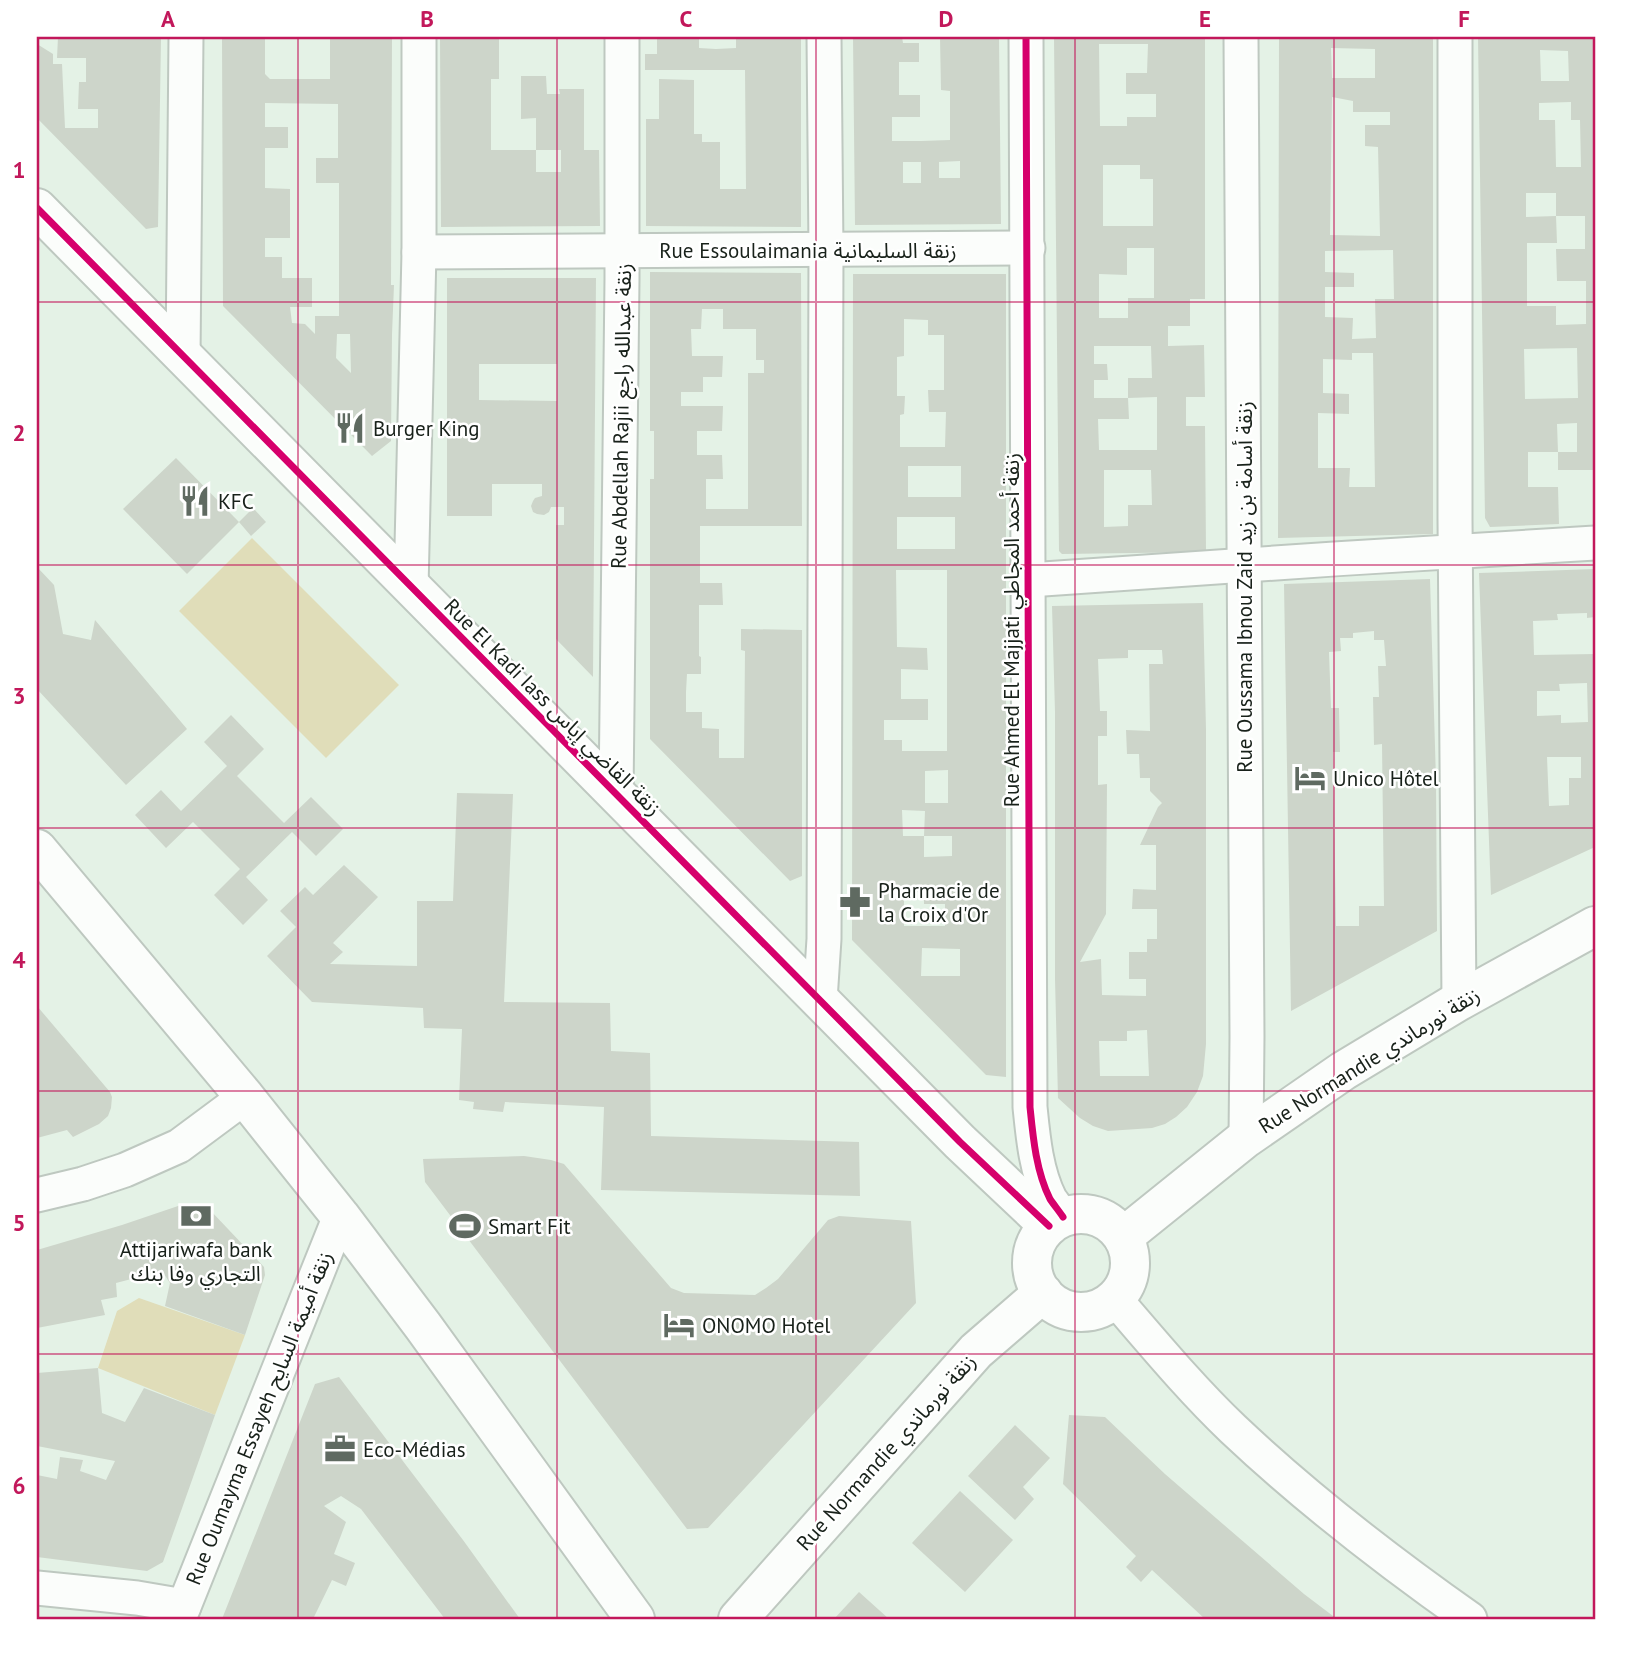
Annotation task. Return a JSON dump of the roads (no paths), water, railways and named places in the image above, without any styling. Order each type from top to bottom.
[{"type":"street","points":[[183,358],[186,37]]},
{"type":"street","points":[[411,587],[419,252],[419,37]]},
{"type":"street","name":"Rue Abdellah Rajii زنقة عبدالله راجع","points":[[616,795],[622,37]]},
{"type":"street","points":[[820,1000],[824,939],[824,37]]},
{"type":"street","name":"Rue Ahmed El Majjati زنقة أحمد المجاطي","points":[[1026,37],[1030,1107],[1043,1180],[1056,1222]]},
{"type":"street","name":"Rue Oussama Ibnou Zaid زنقة أسامة بن زيد","points":[[1241,37],[1246,1138]]},
{"type":"street","points":[[1455,37],[1459,1001]]},
{"type":"street","name":"Rue El Kadi Iass زنقة القاضي إياس","points":[[37,208],[960,1142],[1056,1222]]},
{"type":"street","name":"Rue Essoulaimania زنقة السليمانية","points":[[419,252],[1028,248]]},
{"type":"street","points":[[1029,580],[1595,543]]},
{"type":"street","points":[[37,849],[245,1097],[340,1216],[635,1619]]},
{"type":"street","name":"Rue Normandie زنقة نورماندي","points":[[1123,1237],[1246,1138],[1343,1071],[1459,1001],[1595,926]]},
{"type":"street","points":[[37,1195],[125,1170],[179,1146],[245,1097]]},
{"type":"street","points":[[1079,1214],[1099,1217],[1123,1237],[1129,1253],[1130,1270],[1124,1287],[1115,1299],[1100,1309],[1075,1312],[1066,1310],[1046,1298],[1037,1286],[1032,1256],[1038,1240],[1056,1222],[1079,1214]]},
{"type":"street","name":"Rue Oumayma Essayeh زنقة أميمة السايح","points":[[181,1613],[340,1216]]},
{"type":"street","name":"Rue Normandie زنقة نورماندي","points":[[738,1619],[976,1351],[1043,1293]]},
{"type":"street","points":[[1115,1299],[1193,1389],[1252,1446],[1327,1510],[1470,1619]]},
{"type":"street","points":[[37,1588],[137,1598],[181,1613]]},
{"type":"place","name":"Burger King","points":[[350,428]]},
{"type":"place","name":"KFC","points":[[195,501]]},
{"type":"place","name":"Unico Hôtel","points":[[1310,778]]},
{"type":"place","name":"Pharmacie de la Croix d'Or","points":[[855,902]]},
{"type":"place","name":"Attijariwafa bank التجاري وفا بنك","points":[[196,1216]]},
{"type":"place","name":"Smart Fit","points":[[465,1226]]},
{"type":"place","name":"ONOMO Hotel","points":[[679,1325]]},
{"type":"place","name":"Eco-Médias","points":[[340,1449]]}]
